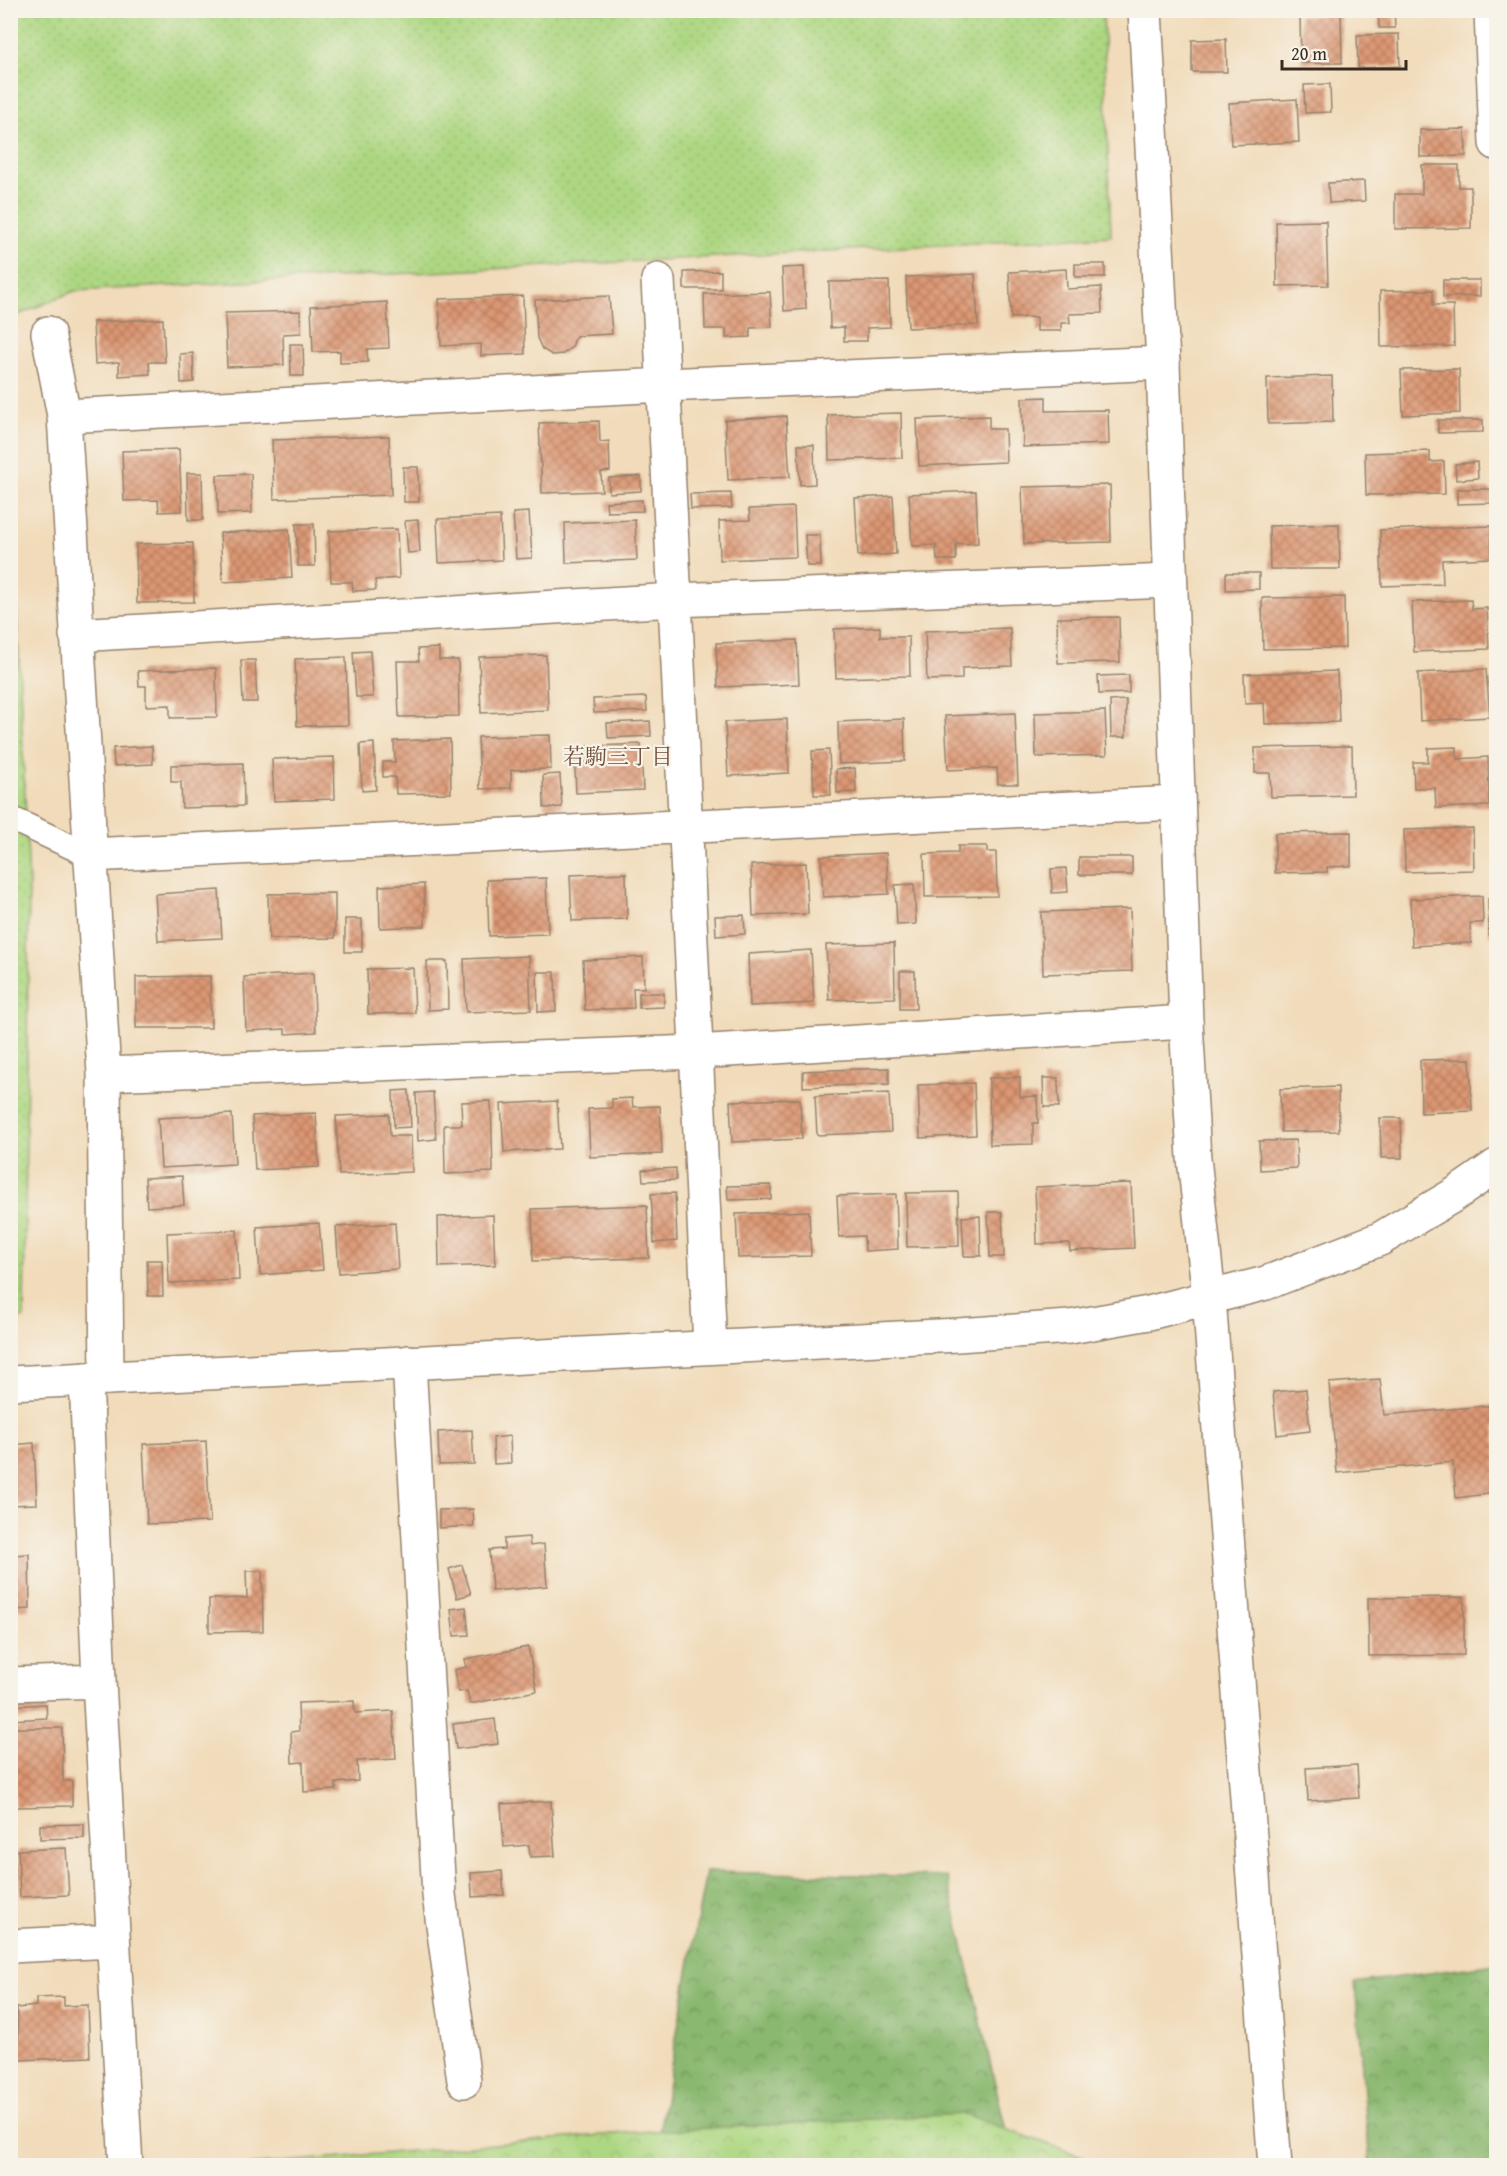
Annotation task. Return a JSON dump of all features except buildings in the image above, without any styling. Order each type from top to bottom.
[{"type":"street","points":[[1145,10],[1163,363],[1186,1022],[1194,1158],[1209,1298],[1275,2166]]},
{"type":"street","points":[[1491,10],[1497,143]]},
{"type":"street","points":[[658,280],[665,385],[710,1347]]},
{"type":"street","points":[[48,333],[64,416],[104,1074],[96,1378],[99,1681],[126,2166]]},
{"type":"street","points":[[64,416],[665,385],[1163,363]]},
{"type":"street","points":[[76,635],[675,600],[1170,581]]},
{"type":"street","points":[[89,855],[1178,803]]},
{"type":"street","points":[[104,1074],[695,1052],[1186,1022]]},
{"type":"street","points":[[10,1383],[958,1335],[1070,1327],[1149,1313],[1266,1282],[1380,1239],[1454,1195],[1497,1166]]},
{"type":"street","points":[[408,1362],[439,1894],[464,2081]]},
{"type":"street","points":[[10,1684],[99,1681]]},
{"type":"street","points":[[10,1946],[113,1941]]},
{"type":"lane","points":[[10,818],[89,855]]},
{"type":"green space","points":[[11,10],[1103,11],[1111,236],[74,291],[11,318]]},
{"type":"green space","points":[[10,463],[29,884],[24,1318],[11,1319]]},
{"type":"green space","points":[[706,1872],[947,1877],[1014,2165],[653,2166]]},
{"type":"green space","points":[[1496,1964],[1496,2165],[1370,2165],[1355,1983]]},
{"type":"green space","points":[[964,2114],[1106,2165],[249,2165],[637,2132]]},
{"type":"district","name":"若駒三丁目","points":[[618,756]]}]
